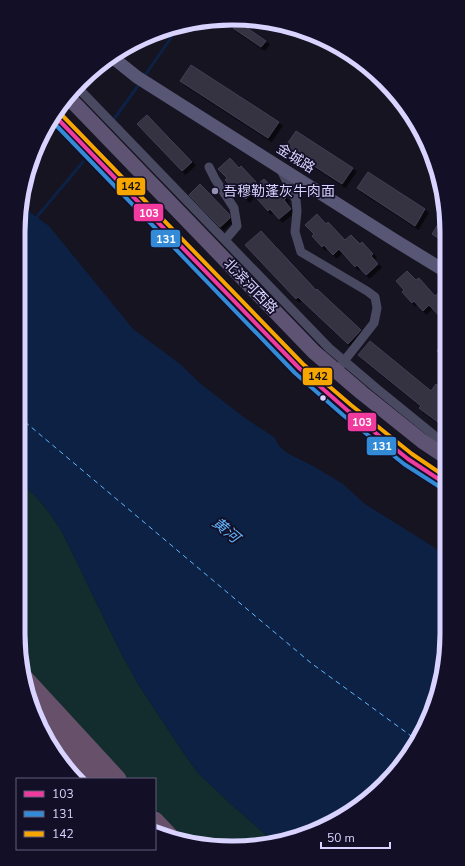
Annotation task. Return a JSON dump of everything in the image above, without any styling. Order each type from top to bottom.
[{"type":"highway","points":[[32,685],[117,778]]},
{"type":"highway","points":[[44,721],[97,778]]},
{"type":"highway","points":[[156,821],[164,829]]},
{"type":"main road","name":"北滨河西路","points":[[72,101],[314,352],[340,366],[368,398],[422,441],[440,453]]},
{"type":"main road","name":"北滨河西路","points":[[58,120],[299,368],[347,410],[408,459],[440,480]]},
{"type":"street","name":"金城路","points":[[116,60],[149,85],[440,268]]},
{"type":"street","points":[[81,91],[330,348],[340,366],[400,407],[440,439]]},
{"type":"street","points":[[279,166],[296,200],[296,232],[301,252],[366,290],[375,297],[377,308],[374,323],[340,366]]},
{"type":"street","points":[[209,167],[234,208],[237,226],[225,240]]},
{"type":"green space","points":[[25,487],[44,505],[63,534],[120,651],[138,684],[185,755],[199,774],[269,838],[246,841],[219,841],[180,834],[156,810],[156,778],[127,778],[29,672],[25,647]]},
{"type":"water","name":"黄河","points":[[26,209],[49,226],[133,329],[180,364],[202,385],[245,418],[274,437],[280,447],[287,453],[313,466],[343,484],[365,504],[440,552],[440,647],[436,674],[424,713],[405,749],[389,770],[369,790],[348,806],[312,825],[286,834],[269,838],[199,774],[185,755],[138,684],[120,651],[63,534],[49,512],[25,487],[25,219]]},
{"type":"building","points":[[235,25],[243,25],[266,41],[261,47],[233,28]]},
{"type":"building","points":[[191,65],[279,122],[268,138],[180,81]]},
{"type":"building","points":[[147,115],[192,162],[182,171],[137,124]]},
{"type":"building","points":[[296,131],[353,168],[342,184],[285,147]]},
{"type":"building","points":[[230,158],[239,168],[241,166],[258,184],[264,179],[273,188],[275,186],[286,198],[284,200],[291,209],[279,219],[270,209],[268,211],[252,193],[246,199],[236,189],[235,191],[225,180],[227,178],[218,169]]},
{"type":"building","points":[[368,172],[425,209],[415,226],[357,188]]},
{"type":"building","points":[[200,184],[229,214],[230,218],[220,227],[189,195]]},
{"type":"building","points":[[317,214],[326,224],[328,222],[345,240],[351,235],[360,244],[362,242],[373,254],[371,256],[378,264],[366,275],[357,265],[355,267],[339,249],[333,255],[324,245],[322,247],[312,236],[314,234],[305,225]]},
{"type":"building","points":[[440,221],[440,240],[432,234]]},
{"type":"building","points":[[261,231],[316,290],[317,289],[361,330],[348,344],[298,297],[296,299],[245,245]]},
{"type":"building","points":[[407,271],[416,280],[419,278],[435,296],[440,292],[440,317],[429,305],[423,311],[414,301],[412,303],[402,292],[404,290],[396,281]]},
{"type":"building","points":[[370,341],[431,391],[436,384],[440,387],[440,424],[419,408],[421,406],[358,355]]},
{"type":"waterway","points":[[143,78],[174,34]]},
{"type":"waterway","points":[[114,119],[140,83]]},
{"type":"waterway","points":[[35,219],[83,162]]},
{"type":"ferry route","points":[[25,422],[311,663],[412,737]]},
{"type":"transit line","name":"142","points":[[62,115],[303,364],[412,454],[440,473]]},
{"type":"transit line","name":"103","points":[[58,120],[299,368],[347,410],[408,459],[440,480]]},
{"type":"transit line","name":"131","points":[[56,125],[295,373],[343,415],[404,464],[440,487]]},
{"type":"place","name":"吾穆勒蓬灰牛肉面","points":[[215,191]]}]
